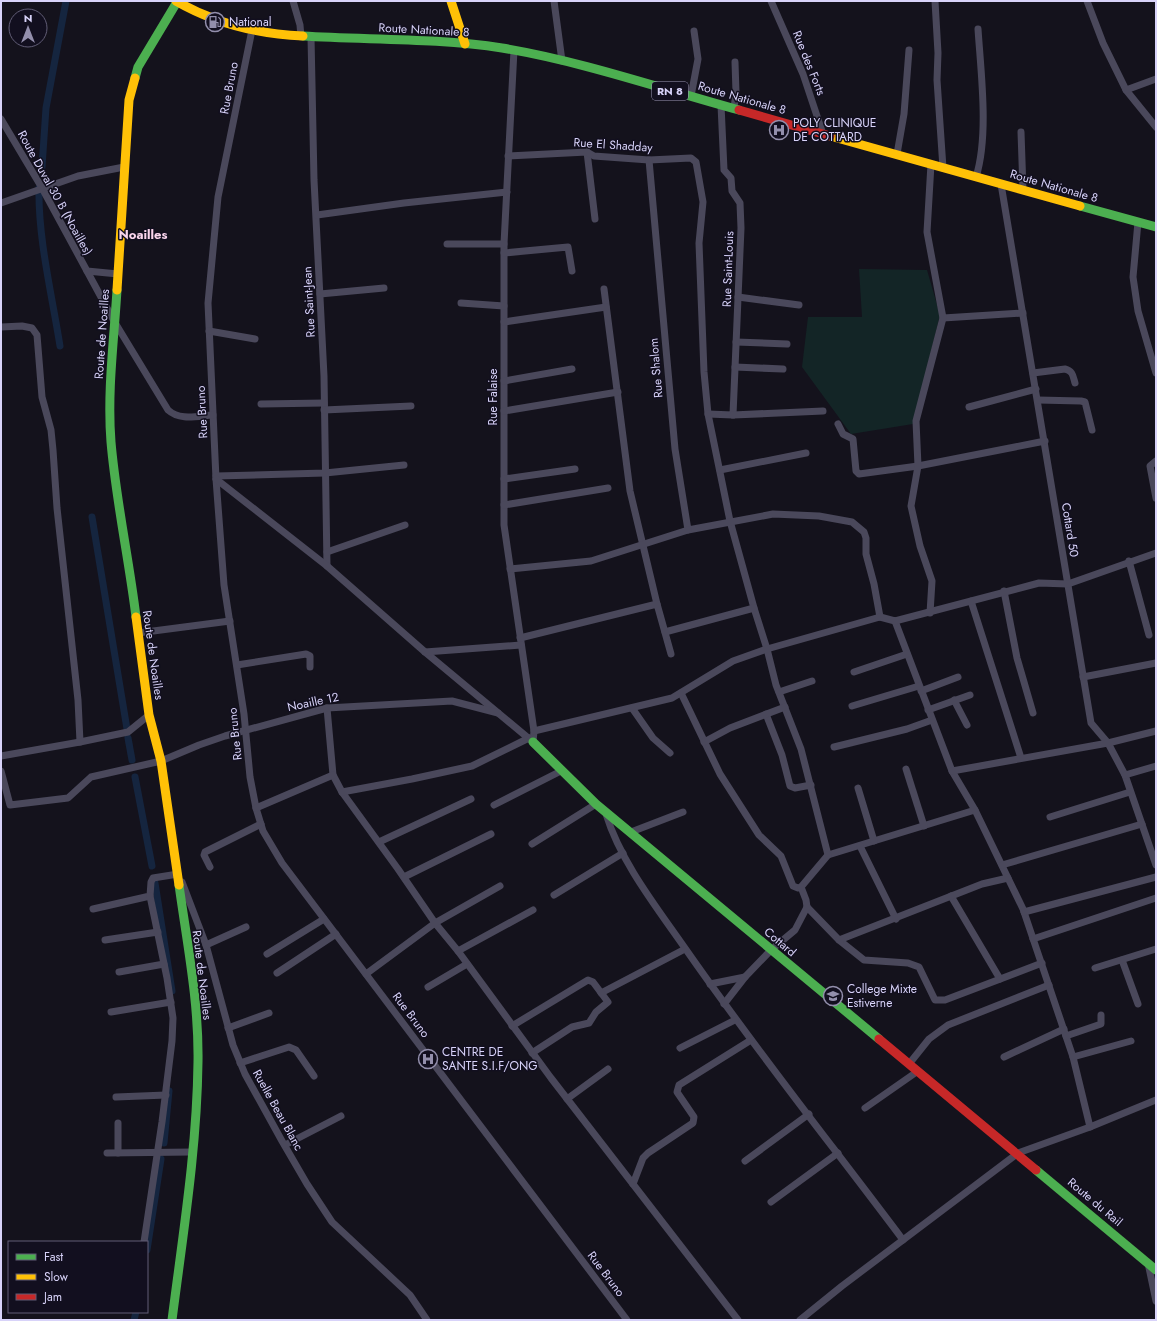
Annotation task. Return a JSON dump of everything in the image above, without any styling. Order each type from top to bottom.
[{"type":"street","name":"Route Nationale 8","points":[[177,1],[214,19],[252,30],[311,37],[465,44],[514,50],[562,61],[734,108],[1156,228]]},
{"type":"street","name":"Route de Noailles","points":[[172,1320],[192,1152],[198,1061],[195,1000],[161,761],[149,715],[117,493],[111,441],[110,404],[124,167],[130,100],[138,67],[177,1]]},
{"type":"street","points":[[293,1],[300,25],[301,36]]},
{"type":"street","points":[[451,1],[465,44]]},
{"type":"street","points":[[554,1],[562,61]]},
{"type":"street","name":"Rue des Forts","points":[[771,1],[803,74],[823,134]]},
{"type":"street","points":[[935,1],[943,168]]},
{"type":"street","points":[[1087,1],[1103,43],[1126,90],[1156,127]]},
{"type":"street","name":"Rue Bruno","points":[[252,30],[218,197],[208,303],[216,477],[224,585],[246,730],[250,777],[256,808],[263,831],[282,864],[627,1320]]},
{"type":"street","points":[[976,177],[980,161],[982,123],[978,30]]},
{"type":"street","points":[[691,96],[698,59],[694,31]]},
{"type":"street","name":"Rue Saint-Jean","points":[[311,37],[324,407],[327,566]]},
{"type":"street","name":"Rue Falaise","points":[[514,50],[504,244],[504,526],[534,731],[531,740]]},
{"type":"street","points":[[897,154],[904,114],[909,50]]},
{"type":"street","points":[[734,108],[736,93],[735,62]]},
{"type":"street","points":[[1126,90],[1156,79]]},
{"type":"street","name":"Rue Saint-Louis","points":[[721,105],[724,170],[731,178],[732,191],[740,203],[733,415]]},
{"type":"street","name":"Route Duval 30 B (Noailles)","points":[[1,119],[42,188],[87,271],[118,274]]},
{"type":"street","points":[[1021,132],[1022,190]]},
{"type":"street","points":[[587,152],[595,219]]},
{"type":"street","name":"Rue El Shadday","points":[[508,156],[587,152],[594,156],[649,160],[693,159],[696,162],[702,202],[699,244],[704,372],[708,414]]},
{"type":"street","name":"Rue Shalom","points":[[649,160],[675,449],[688,530]]},
{"type":"street","points":[[930,613],[932,581],[920,546],[911,506],[918,466],[916,421],[943,318],[927,232],[931,164]]},
{"type":"street","points":[[1,203],[78,176],[124,167]]},
{"type":"street","name":"Cottard 50","points":[[1001,184],[1091,723],[1108,742],[1125,775],[1142,824],[1152,844],[1156,865]]},
{"type":"street","points":[[317,215],[404,203],[507,192]]},
{"type":"street","points":[[1138,222],[1133,277],[1141,322],[1156,373]]},
{"type":"street","points":[[447,244],[504,244]]},
{"type":"street","points":[[504,253],[568,247],[572,271]]},
{"type":"street","points":[[87,271],[114,321],[168,410],[174,415],[184,417],[213,415]]},
{"type":"street","points":[[320,294],[384,288]]},
{"type":"street","points":[[604,289],[630,491],[657,604],[671,654]]},
{"type":"street","points":[[738,296],[800,305]]},
{"type":"street","points":[[461,303],[504,306]]},
{"type":"street","points":[[504,322],[606,307]]},
{"type":"street","points":[[943,318],[1023,313]]},
{"type":"street","points":[[1,327],[22,326],[32,328],[37,335],[42,397],[51,430],[57,508],[78,700],[80,742]]},
{"type":"street","points":[[209,331],[255,339]]},
{"type":"street","points":[[736,342],[788,344]]},
{"type":"street","points":[[735,367],[783,369]]},
{"type":"street","points":[[504,381],[572,369]]},
{"type":"street","points":[[1033,373],[1065,369],[1070,370],[1073,374],[1075,383]]},
{"type":"street","points":[[969,407],[1036,389]]},
{"type":"street","points":[[504,411],[618,392]]},
{"type":"street","points":[[1038,400],[1084,402],[1092,430]]},
{"type":"street","points":[[260,404],[324,407],[411,406]]},
{"type":"street","points":[[822,411],[733,415],[708,414],[730,521],[779,692],[801,749],[828,856]]},
{"type":"street","points":[[838,424],[843,434],[850,436],[853,439],[856,471],[859,474],[918,466],[1045,441]]},
{"type":"street","points":[[720,470],[806,453]]},
{"type":"street","points":[[1156,461],[1150,466],[1156,498]]},
{"type":"street","points":[[216,477],[325,474],[404,466]]},
{"type":"street","points":[[504,480],[575,469]]},
{"type":"street","points":[[216,477],[327,566],[425,652],[531,740],[472,766],[342,792]]},
{"type":"street","points":[[504,505],[608,488]]},
{"type":"street","points":[[510,569],[591,561],[643,546],[688,530],[730,521],[787,514],[820,516],[852,522],[864,532],[866,538],[866,554],[874,584],[880,617]]},
{"type":"street","points":[[327,552],[405,526]]},
{"type":"street","points":[[534,731],[664,701],[681,693],[733,662],[767,649],[880,617],[895,621],[1039,583],[1068,584],[1129,561],[1156,553]]},
{"type":"street","points":[[1129,561],[1149,635]]},
{"type":"street","points":[[1004,591],[1017,658],[1033,713]]},
{"type":"street","points":[[971,601],[1021,758]]},
{"type":"street","points":[[425,652],[521,641],[657,604]]},
{"type":"street","points":[[665,632],[754,608]]},
{"type":"street","points":[[138,633],[230,621]]},
{"type":"street","points":[[895,621],[952,771],[975,810],[1024,912],[1073,1057],[1090,1127]]},
{"type":"street","points":[[237,665],[306,654],[310,656],[310,667]]},
{"type":"street","points":[[854,672],[907,654]]},
{"type":"street","points":[[1083,677],[1156,663]]},
{"type":"street","points":[[852,706],[920,689],[958,677]]},
{"type":"street","points":[[779,692],[812,681]]},
{"type":"street","points":[[681,693],[720,774],[759,835],[781,856],[793,886],[798,888],[801,887],[828,856],[975,810]]},
{"type":"street","points":[[928,710],[970,695]]},
{"type":"street","points":[[954,700],[967,725]]},
{"type":"street","name":"Noaille 12","points":[[1,772],[10,805],[68,798],[90,777],[161,761],[199,745],[246,730],[327,708],[452,701],[498,713]]},
{"type":"street","points":[[704,742],[730,728],[785,707]]},
{"type":"street","points":[[327,708],[332,776],[342,792],[404,877],[435,923],[458,951],[532,1053],[738,1320]]},
{"type":"street","points":[[632,708],[653,738],[670,753]]},
{"type":"street","points":[[766,714],[782,755],[790,786],[795,788],[811,785]]},
{"type":"street","points":[[1,756],[128,732],[149,715]]},
{"type":"street","points":[[834,747],[907,729],[932,720]]},
{"type":"street","points":[[952,771],[1108,742],[1156,731]]},
{"type":"street","name":"Cottard","points":[[531,740],[561,771],[605,812],[631,832],[770,950],[1018,1153]]},
{"type":"street","points":[[1125,775],[1156,766]]},
{"type":"street","points":[[906,768],[924,826]]},
{"type":"street","points":[[494,805],[561,771]]},
{"type":"street","points":[[256,808],[332,776]]},
{"type":"street","points":[[858,788],[874,841]]},
{"type":"street","points":[[1050,817],[1130,792]]},
{"type":"street","points":[[379,842],[471,799]]},
{"type":"street","points":[[532,844],[596,804]]},
{"type":"street","points":[[605,812],[610,827],[623,853],[735,1020],[809,1114],[903,1240]]},
{"type":"street","points":[[631,832],[683,812]]},
{"type":"street","points":[[210,867],[204,855],[205,852],[261,824]]},
{"type":"street","points":[[1002,865],[1142,824]]},
{"type":"street","points":[[404,877],[491,834]]},
{"type":"street","points":[[860,846],[896,919]]},
{"type":"street","points":[[554,895],[623,853]]},
{"type":"street","points":[[144,1241],[166,1095],[172,1041],[171,1002],[150,896],[151,882],[153,878],[178,872]]},
{"type":"street","name":"Ruelle Beau Blanc","points":[[178,872],[206,945],[228,1028],[240,1063],[285,1145],[307,1184],[332,1222],[410,1295],[427,1320]]},
{"type":"street","points":[[1024,912],[1156,877]]},
{"type":"street","points":[[839,940],[896,919],[982,884],[1008,878]]},
{"type":"street","points":[[366,974],[435,923],[500,886]]},
{"type":"street","points":[[724,1004],[745,977],[770,950],[795,930],[807,907],[801,887]]},
{"type":"street","points":[[93,909],[150,896]]},
{"type":"street","points":[[951,896],[1000,979]]},
{"type":"street","points":[[1033,939],[1156,898]]},
{"type":"street","points":[[807,907],[839,940],[868,961],[893,961],[919,967],[935,1000],[945,1000],[1042,963]]},
{"type":"street","points":[[458,951],[533,910]]},
{"type":"street","points":[[267,954],[324,919]]},
{"type":"street","points":[[206,945],[246,927]]},
{"type":"street","points":[[105,940],[158,932]]},
{"type":"street","points":[[277,973],[336,934]]},
{"type":"street","points":[[601,993],[686,949]]},
{"type":"street","points":[[1095,968],[1156,949]]},
{"type":"street","points":[[1122,960],[1138,1004]]},
{"type":"street","points":[[120,972],[164,964]]},
{"type":"street","points":[[428,987],[467,964]]},
{"type":"street","points":[[710,984],[745,977]]},
{"type":"street","points":[[512,1026],[584,982],[588,980],[593,982],[608,1003],[596,1012],[591,1021],[572,1027],[532,1053]]},
{"type":"street","points":[[909,1064],[929,1038],[948,1025],[1049,985]]},
{"type":"street","points":[[111,1012],[171,1002]]},
{"type":"street","points":[[228,1028],[269,1013]]},
{"type":"street","points":[[1004,1057],[1065,1032],[1102,1024],[1100,1015]]},
{"type":"street","points":[[680,1048],[735,1020]]},
{"type":"street","points":[[633,1184],[643,1158],[648,1153],[693,1123],[694,1118],[677,1092],[679,1085],[751,1040]]},
{"type":"street","points":[[1073,1057],[1130,1041]]},
{"type":"street","points":[[240,1063],[289,1047],[296,1050],[314,1076]]},
{"type":"street","points":[[567,1099],[608,1069]]},
{"type":"street","points":[[865,1108],[918,1071]]},
{"type":"street","points":[[116,1097],[166,1095]]},
{"type":"street","points":[[800,1320],[1018,1153],[1090,1127],[1156,1100]]},
{"type":"street","points":[[745,1161],[809,1114]]},
{"type":"street","points":[[285,1145],[342,1116]]},
{"type":"street","points":[[118,1123],[118,1153]]},
{"type":"street","points":[[107,1153],[192,1152]]},
{"type":"street","points":[[770,1202],[838,1152]]},
{"type":"street","name":"Route du Rail","points":[[1018,1153],[1156,1270]]},
{"type":"street","points":[[1148,1263],[1156,1302]]},
{"type":"shaded area","points":[[859,269],[927,270],[940,315],[913,424],[851,434],[802,367],[808,317],[862,317]]},
{"type":"waterway","points":[[42,167],[46,108],[66,1]]},
{"type":"waterway","points":[[39,188],[39,207],[43,247],[60,346]]},
{"type":"waterway","points":[[92,517],[127,729]]},
{"type":"waterway","points":[[128,738],[132,760]]},
{"type":"waterway","points":[[135,777],[152,866]]},
{"type":"waterway","points":[[155,883],[172,991]]},
{"type":"waterway","points":[[164,1143],[169,1091]]},
{"type":"waterway","points":[[148,1244],[161,1159]]},
{"type":"waterway","points":[[134,1320],[136,1313]]},
{"type":"traffic: fast","points":[[135,78],[138,67],[177,2]]},
{"type":"traffic: fast","points":[[303,36],[453,42],[502,48],[562,60],[739,110]]},
{"type":"traffic: fast","points":[[1080,206],[1156,227]]},
{"type":"traffic: fast","points":[[117,290],[110,385],[111,442],[116,486],[136,617]]},
{"type":"traffic: fast","points":[[533,742],[596,804],[879,1039]]},
{"type":"traffic: fast","points":[[172,1320],[192,1159],[198,1062],[195,995],[179,885]]},
{"type":"traffic: fast","points":[[1036,1170],[1156,1270]]},
{"type":"traffic: slow","points":[[176,1],[222,22],[270,33],[303,36]]},
{"type":"traffic: slow","points":[[451,1],[465,44]]},
{"type":"traffic: slow","points":[[117,290],[129,100],[135,78]]},
{"type":"traffic: slow","points":[[830,136],[1080,206]]},
{"type":"traffic: slow","points":[[136,617],[149,715],[161,761],[179,885]]},
{"type":"traffic: jam","points":[[739,110],[830,136]]},
{"type":"traffic: jam","points":[[879,1039],[1036,1170]]},
{"type":"place","name":"National","points":[[215,22]]},
{"type":"place","name":"POLY CLINIQUE DE COTTARD","points":[[779,130]]},
{"type":"place","name":"College Mixte Estiverne","points":[[833,996]]},
{"type":"place","name":"CENTRE DE SANTE S.I.F/ONG","points":[[428,1059]]},
{"type":"district","name":"Noailles","points":[[143,234]]}]
